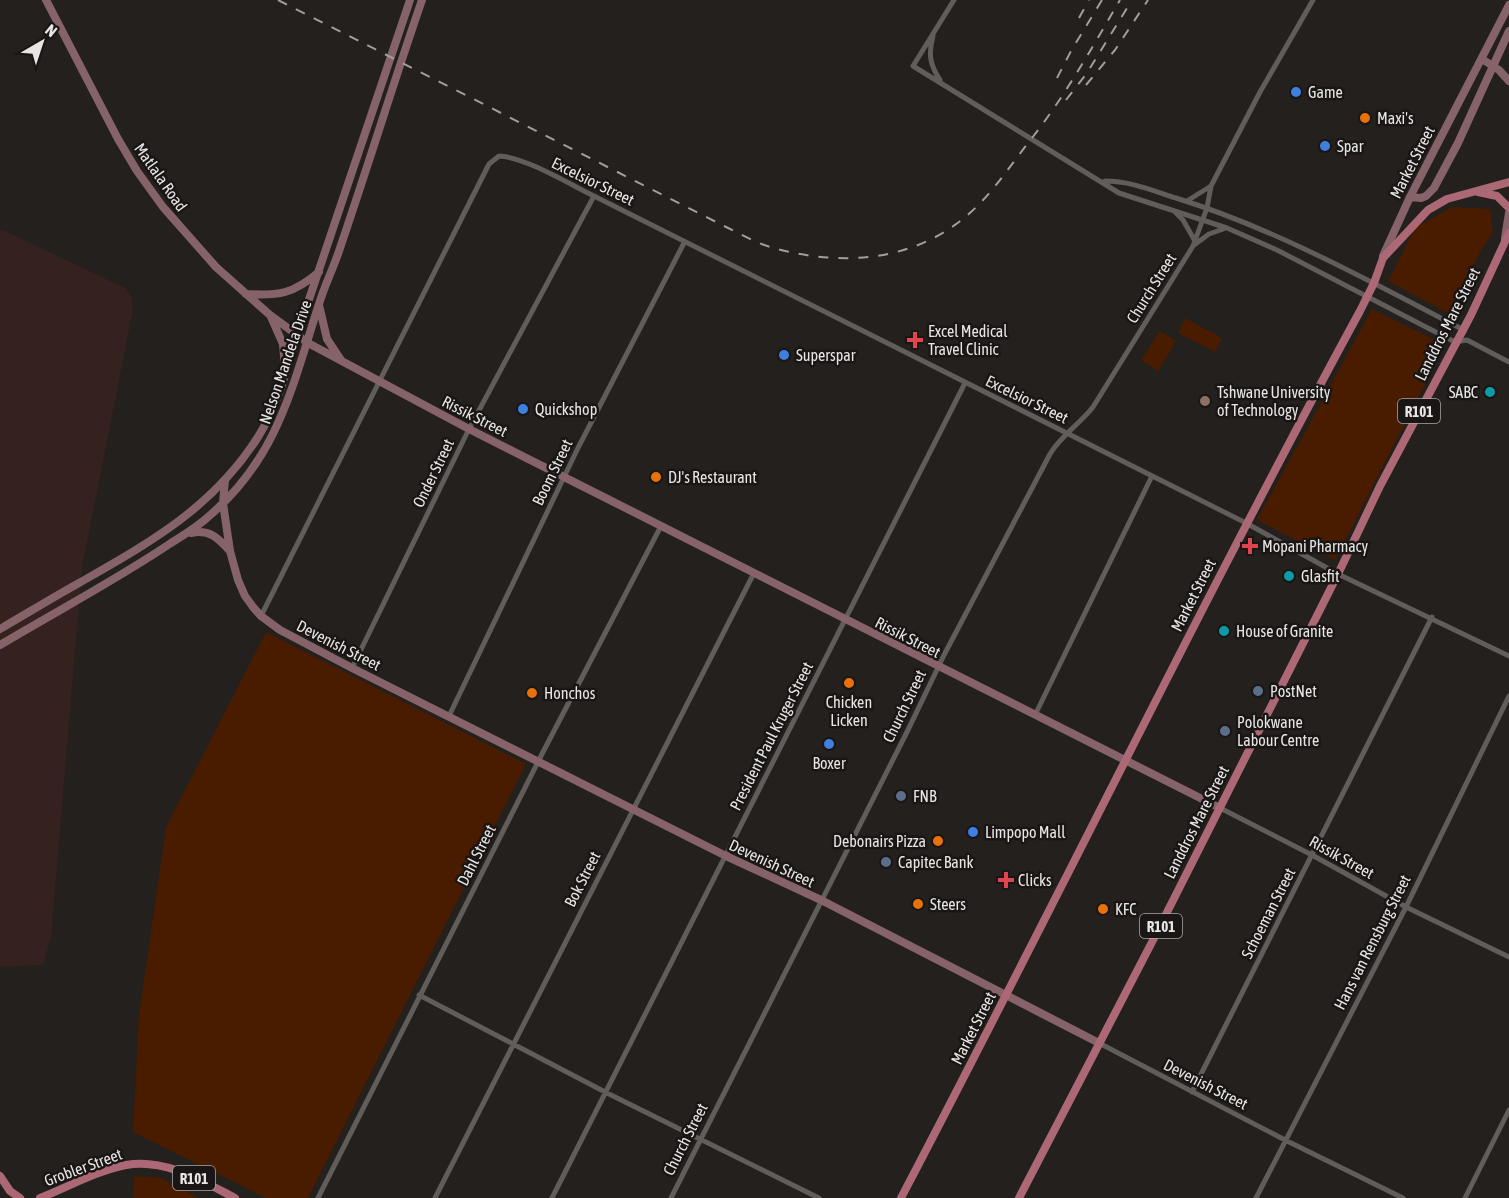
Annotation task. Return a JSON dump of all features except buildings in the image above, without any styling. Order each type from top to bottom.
[{"type":"main road","name":"Matlala Road","points":[[46,0],[95,96],[137,171],[163,207],[216,267],[270,315],[297,335]]},
{"type":"main road","name":"Nelson Mandela Drive","points":[[0,629],[153,540],[178,523],[225,480],[259,436],[285,376],[410,0]]},
{"type":"main road","name":"Nelson Mandela Drive","points":[[0,645],[187,534],[224,503],[253,470],[284,414],[319,303],[341,247],[422,0]]},
{"type":"main road","name":"Market Street","points":[[902,1198],[1246,524],[1367,297],[1410,197],[1509,5]]},
{"type":"main road","points":[[1410,197],[1426,196],[1434,188],[1458,142],[1509,31]]},
{"type":"main road","points":[[1482,59],[1504,74],[1509,81]]},
{"type":"main road","points":[[1383,258],[1428,210],[1447,199],[1509,182]]},
{"type":"main road","points":[[1472,191],[1497,196],[1509,208]]},
{"type":"main road","points":[[1507,236],[1509,213]]},
{"type":"main road","name":"Landdros Mare Street","points":[[1019,1198],[1220,808],[1380,486],[1471,315],[1507,236]]},
{"type":"main road","points":[[245,293],[268,295],[289,292],[297,289],[320,271]]},
{"type":"main road","points":[[319,303],[327,339],[343,363]]},
{"type":"main road","points":[[270,315],[283,344],[285,376]]},
{"type":"main road","name":"Rissik Street","points":[[297,335],[343,363],[469,429],[1220,808]]},
{"type":"main road","name":"Devenish Street","points":[[225,480],[224,503],[230,551],[245,596],[261,616],[295,639],[726,856],[821,900],[1099,1043]]},
{"type":"main road","points":[[187,534],[202,531],[211,533],[230,551]]},
{"type":"main road","name":"Grobler Street","points":[[41,1198],[125,1166],[151,1164],[178,1171],[235,1198]]},
{"type":"main road","points":[[0,1176],[10,1191],[20,1198]]},
{"type":"street","points":[[954,0],[913,66],[1119,193],[1227,228],[1277,250],[1455,342],[1467,340],[1509,362]]},
{"type":"street","name":"Church Street","points":[[671,1198],[938,667],[1050,454],[1065,433],[1078,424],[1093,407],[1194,244],[1204,220],[1211,186],[1260,92],[1313,0]]},
{"type":"street","points":[[935,28],[929,54],[934,72],[943,84]]},
{"type":"street","name":"Excelsior Street","points":[[380,382],[489,164],[499,156],[525,163],[594,196],[1152,476],[1338,574],[1432,617],[1509,656]]},
{"type":"street","points":[[1102,181],[1123,181],[1187,201],[1281,240],[1374,282],[1462,329],[1467,340]]},
{"type":"street","points":[[1187,201],[1211,186]]},
{"type":"street","name":"Onder Street","points":[[352,668],[469,429],[594,196]]},
{"type":"street","name":"Church Street","points":[[1172,209],[1183,220],[1194,244]]},
{"type":"street","name":"Church Street","points":[[1194,244],[1209,234],[1227,228]]},
{"type":"street","name":"Boom Street","points":[[449,717],[564,477],[684,243]]},
{"type":"street","points":[[261,616],[380,382]]},
{"type":"street","name":"President Paul Kruger Street","points":[[552,1198],[965,383]]},
{"type":"street","points":[[1035,715],[1152,476]]},
{"type":"street","name":"Dahl Street","points":[[318,1198],[538,762],[662,526]]},
{"type":"street","name":"Bok Street","points":[[435,1198],[754,573]]},
{"type":"street","name":"Schoeman Street","points":[[1192,1092],[1432,617]]},
{"type":"street","name":"Hans van Rensburg Street","points":[[1256,1198],[1406,907],[1509,696]]},
{"type":"street","name":"Rissik Street","points":[[1220,808],[1406,907],[1509,957]]},
{"type":"street","points":[[419,996],[819,1198]]},
{"type":"street","name":"Devenish Street","points":[[1099,1043],[1285,1140],[1403,1198]]},
{"type":"street","points":[[1465,1198],[1509,1110]]},
{"type":"shaded area","points":[[1452,207],[1490,209],[1493,232],[1478,256],[1451,315],[1388,281],[1415,228]]},
{"type":"shaded area","points":[[0,231],[5,231],[125,288],[131,296],[133,309],[82,568],[51,937],[43,965],[0,967]]},
{"type":"shaded area","points":[[1372,309],[1445,345],[1335,560],[1257,520]]},
{"type":"shaded area","points":[[1185,318],[1222,338],[1215,352],[1178,333]]},
{"type":"shaded area","points":[[1160,331],[1176,341],[1158,371],[1141,360]]},
{"type":"shaded area","points":[[266,632],[526,764],[308,1198],[266,1198],[133,1132],[139,1015],[166,827]]},
{"type":"shaded area","points":[[134,1176],[161,1178],[199,1198],[133,1198]]},
{"type":"railway","points":[[278,0],[752,240],[796,253],[849,258],[901,251],[926,242],[949,229],[980,204],[1056,105],[1120,0]]},
{"type":"railway","points":[[1079,18],[1089,0]]},
{"type":"railway","points":[[1057,78],[1102,0]]},
{"type":"railway","points":[[1066,100],[1087,73],[1132,0]]},
{"type":"railway","points":[[1086,85],[1115,50],[1148,0]]},
{"type":"place","name":"Game","points":[[1296,92]]},
{"type":"place","name":"Maxi's","points":[[1365,118]]},
{"type":"place","name":"Spar","points":[[1325,146]]},
{"type":"place","name":"Excel Medical Travel Clinic","points":[[915,340]]},
{"type":"place","name":"Superspar","points":[[784,355]]},
{"type":"place","name":"SABC","points":[[1490,392]]},
{"type":"place","name":"Tshwane University of Technology","points":[[1205,401]]},
{"type":"place","name":"Quickshop","points":[[523,409]]},
{"type":"place","name":"DJ's Restaurant","points":[[656,477]]},
{"type":"place","name":"Mopani Pharmacy","points":[[1250,546]]},
{"type":"place","name":"Glasfit","points":[[1289,576]]},
{"type":"place","name":"House of Granite","points":[[1224,631]]},
{"type":"place","name":"Chicken Licken","points":[[849,683]]},
{"type":"place","name":"PostNet","points":[[1258,691]]},
{"type":"place","name":"Honchos","points":[[532,693]]},
{"type":"place","name":"Polokwane Labour Centre","points":[[1225,731]]},
{"type":"place","name":"Boxer","points":[[829,744]]},
{"type":"place","name":"FNB","points":[[901,796]]},
{"type":"place","name":"Limpopo Mall","points":[[973,832]]},
{"type":"place","name":"Debonairs Pizza","points":[[938,841]]},
{"type":"place","name":"Capitec Bank","points":[[886,862]]},
{"type":"place","name":"Clicks","points":[[1006,880]]},
{"type":"place","name":"Steers","points":[[918,904]]},
{"type":"place","name":"KFC","points":[[1103,909]]}]
